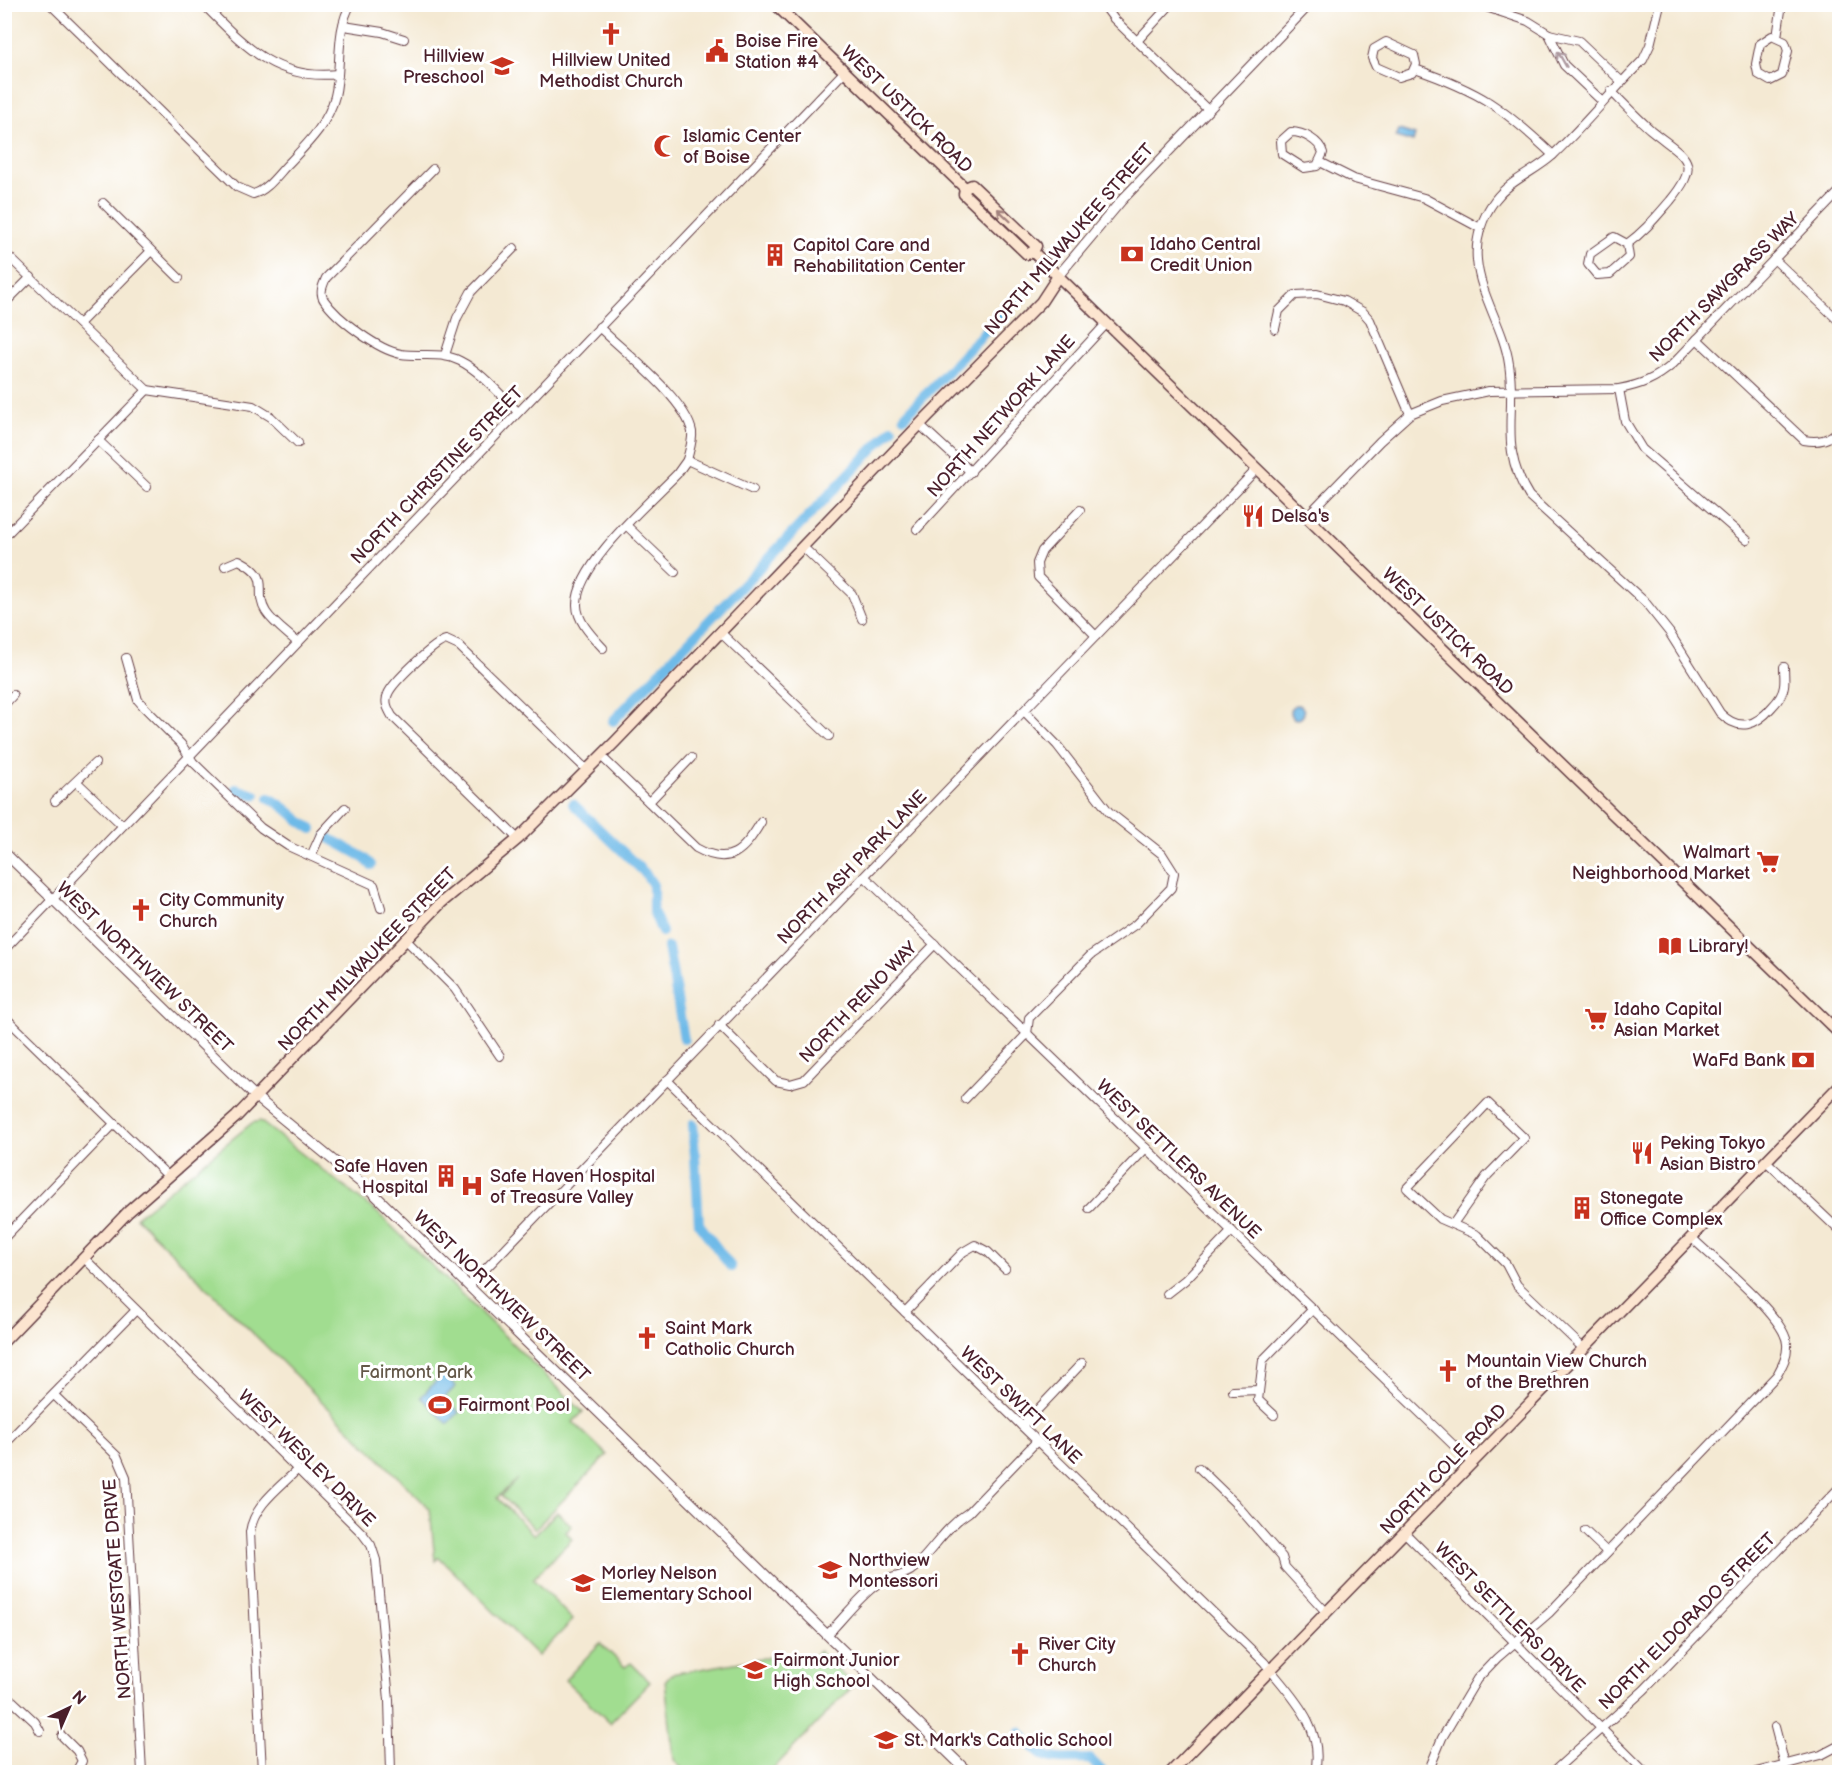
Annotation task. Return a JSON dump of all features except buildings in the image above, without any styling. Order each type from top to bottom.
[{"type":"main road","name":"WEST USTICK ROAD","points":[[775,4],[965,188],[964,194],[1027,254],[1033,252],[1107,323],[1839,1034]]},
{"type":"main road","name":"NORTH MILWAUKEE STREET","points":[[4,1341],[167,1175],[256,1097],[455,889],[518,839],[601,756],[1041,302],[1058,276]]},
{"type":"main road","name":"NORTH COLE ROAD","points":[[1171,1773],[1839,1085]]},
{"type":"street","points":[[50,4],[237,187],[253,194],[265,188],[317,133],[332,106],[344,26],[351,4]]},
{"type":"street","points":[[203,4],[253,53],[272,64],[325,76],[338,74]]},
{"type":"street","points":[[1104,4],[1137,41],[1208,110]]},
{"type":"street","points":[[1137,41],[1171,4]]},
{"type":"street","name":"NORTH MILWAUKEE STREET","points":[[1058,276],[1121,201],[1310,4]]},
{"type":"street","points":[[1477,4],[1527,21],[1549,34],[1579,41],[1621,81]]},
{"type":"street","points":[[1660,4],[1650,45],[1643,60],[1611,91],[1553,155],[1505,188],[1494,200],[1480,228],[1477,243],[1478,272],[1505,345],[1511,390],[1510,451],[1517,475],[1526,491],[1546,514],[1645,602],[1669,632],[1720,713],[1729,722],[1740,726],[1753,724],[1763,717],[1777,701],[1784,687],[1784,667]]},
{"type":"street","points":[[1777,37],[1782,4]]},
{"type":"street","points":[[344,26],[382,32],[404,39]]},
{"type":"street","points":[[1549,34],[1564,65],[1602,101]]},
{"type":"street","points":[[1768,37],[1777,37],[1787,46],[1784,71],[1775,81],[1765,80],[1756,69],[1760,44],[1768,37]]},
{"type":"street","points":[[1386,42],[1411,51],[1416,59],[1415,69],[1404,77],[1380,70],[1373,63],[1374,49],[1386,42]]},
{"type":"street","points":[[1415,69],[1459,84],[1488,99],[1506,111],[1553,155]]},
{"type":"street","name":"NORTH CHRISTINE STREET","points":[[4,950],[844,72]]},
{"type":"street","points":[[1611,91],[1648,127],[1680,151],[1686,160],[1688,172],[1684,183],[1648,226],[1627,244]]},
{"type":"street","points":[[1296,132],[1319,144],[1323,153],[1320,162],[1308,169],[1286,158],[1280,150],[1283,137],[1296,132]]},
{"type":"street","points":[[1320,162],[1354,179],[1424,198],[1480,228]]},
{"type":"street","points":[[433,169],[326,278],[321,289],[323,299],[363,336],[382,348],[402,354],[430,353],[445,356],[470,366],[518,412]]},
{"type":"street","name":"NORTH SAWGRASS WAY","points":[[1306,517],[1410,414],[1466,394],[1511,390],[1619,389],[1636,386],[1656,377],[1697,339],[1839,191]]},
{"type":"street","points":[[103,203],[179,278]]},
{"type":"street","points":[[1609,238],[1619,238],[1627,244],[1629,257],[1610,274],[1601,276],[1590,269],[1590,254],[1609,238]]},
{"type":"street","points":[[445,356],[457,318],[471,292],[514,248]]},
{"type":"street","points":[[80,324],[152,251]]},
{"type":"street","points":[[4,252],[147,390],[253,406],[271,417],[298,443]]},
{"type":"street","points":[[1774,259],[1839,322]]},
{"type":"street","points":[[4,304],[31,277]]},
{"type":"street","points":[[1275,329],[1279,310],[1295,295],[1317,294],[1354,305],[1370,320],[1410,414]]},
{"type":"street","name":"NORTH NETWORK LANE","points":[[917,530],[1021,414],[1107,323]]},
{"type":"street","points":[[599,327],[676,400],[687,417],[692,435],[687,460],[677,474],[592,563],[580,584],[576,606],[586,629],[603,648]]},
{"type":"street","points":[[1697,339],[1804,440],[1815,442],[1826,440],[1839,429]]},
{"type":"street","points":[[1619,389],[1625,421],[1641,449],[1747,540]]},
{"type":"street","points":[[4,537],[147,390]]},
{"type":"street","points":[[920,425],[970,472]]},
{"type":"street","points":[[98,440],[147,487]]},
{"type":"street","points":[[687,460],[753,489]]},
{"type":"street","name":"NORTH ASH PARK LANE","points":[[469,1286],[1257,469]]},
{"type":"street","points":[[1080,510],[1042,551],[1037,563],[1038,577],[1095,636]]},
{"type":"street","points":[[627,526],[675,572]]},
{"type":"street","points":[[803,547],[852,594],[862,619]]},
{"type":"street","points":[[225,566],[239,560],[257,571],[262,583],[267,613],[297,642]]},
{"type":"street","points":[[721,633],[829,736]]},
{"type":"street","points":[[518,839],[392,716],[386,706],[388,693],[433,645],[446,640],[459,646],[587,770]]},
{"type":"street","points":[[126,658],[138,700],[181,744],[189,756],[267,833],[310,856],[374,885],[381,908]]},
{"type":"street","points":[[4,705],[13,695]]},
{"type":"street","points":[[965,1099],[1028,1034],[1029,1018],[1091,955],[1136,924],[1170,888],[1174,873],[1162,854],[1134,835],[1109,812],[1058,745],[1024,711]]},
{"type":"street","points":[[601,756],[696,848],[715,856],[733,855],[742,849],[761,822]]},
{"type":"street","points":[[649,802],[691,758]]},
{"type":"street","points":[[55,801],[95,763]]},
{"type":"street","points":[[76,782],[122,825]]},
{"type":"street","points":[[310,856],[321,834],[345,808]]},
{"type":"street","name":"WEST NORTHVIEW STREET","points":[[4,852],[256,1097],[372,1192],[968,1773]]},
{"type":"street","name":"WEST SETTLERS AVENUE","points":[[865,877],[1472,1463]]},
{"type":"street","points":[[405,939],[455,989],[500,1056]]},
{"type":"street","name":"NORTH RENO WAY","points":[[719,1025],[776,1081],[790,1084],[804,1080],[934,944]]},
{"type":"street","points":[[4,1016],[167,1175]]},
{"type":"street","name":"WEST SWIFT LANE","points":[[667,1080],[1271,1671],[1302,1707],[1310,1723],[1315,1740],[1315,1773]]},
{"type":"street","points":[[1454,1224],[1486,1177],[1524,1138],[1488,1103],[1407,1188],[1440,1220],[1477,1235],[1506,1264],[1517,1286],[1583,1348]]},
{"type":"street","points":[[4,1238],[114,1124]]},
{"type":"street","points":[[1089,1208],[1146,1149]]},
{"type":"street","points":[[1766,1161],[1839,1231]]},
{"type":"street","points":[[1167,1294],[1185,1280],[1232,1231]]},
{"type":"street","points":[[1428,1773],[1442,1738],[1477,1679],[1549,1613],[1777,1375],[1785,1359],[1787,1343],[1776,1318],[1691,1238]]},
{"type":"street","points":[[905,1312],[963,1252],[975,1245],[988,1252],[1005,1269]]},
{"type":"street","name":"WEST WESLEY DRIVE","points":[[84,1258],[298,1469],[362,1533],[371,1545],[376,1560],[388,1700],[391,1773]]},
{"type":"street","points":[[4,1445],[136,1310]]},
{"type":"street","points":[[1274,1415],[1258,1400],[1263,1360],[1313,1310]]},
{"type":"street","points":[[1022,1426],[1082,1363]]},
{"type":"street","points":[[1233,1391],[1259,1390]]},
{"type":"street","name":"NORTH WESTGATE DRIVE","points":[[54,1395],[117,1456],[126,1477],[142,1773]]},
{"type":"street","points":[[827,1635],[877,1584],[912,1571],[931,1551],[939,1537],[956,1520],[969,1512],[1037,1441]]},
{"type":"street","points":[[1199,1468],[1235,1503],[1282,1557],[1285,1567],[1327,1613]]},
{"type":"street","points":[[262,1773],[250,1532],[252,1518],[298,1469]]},
{"type":"street","name":"NORTH ELDORADO STREET","points":[[1553,1773],[1644,1690],[1839,1489]]},
{"type":"street","points":[[1585,1531],[1607,1552]]},
{"type":"street","name":"WEST SETTLERS DRIVE","points":[[1405,1533],[1645,1773]]},
{"type":"street","points":[[4,1539],[4,1560]]},
{"type":"street","points":[[4,1693],[35,1722],[40,1731]]},
{"type":"street","points":[[1775,1727],[1785,1765]]},
{"type":"street","points":[[62,1736],[77,1750],[82,1761],[76,1773]]},
{"type":"street","points":[[1756,1773],[1821,1755],[1839,1744]]},
{"type":"green space","name":"Fairmont Park","points":[[260,1121],[379,1214],[583,1412],[573,1422],[607,1455],[535,1529],[501,1496],[517,1479],[497,1498],[534,1535],[557,1512],[572,1526],[566,1532],[572,1539],[533,1579],[573,1620],[538,1656],[439,1557],[435,1561],[430,1509],[136,1217],[252,1123]]},
{"type":"green space","points":[[600,1643],[625,1667],[631,1663],[650,1682],[610,1723],[565,1680]]},
{"type":"green space","points":[[819,1651],[854,1685],[770,1772],[687,1772],[674,1760],[665,1681],[671,1674],[781,1655],[801,1662],[810,1659]]},
{"type":"water","points":[[1399,130],[1415,135],[1413,142],[1396,137]]},
{"type":"water","points":[[1294,705],[1300,705],[1304,712],[1300,719],[1294,719],[1290,715],[1290,709]]},
{"type":"water","name":"Fairmont Pool","points":[[444,1373],[456,1386],[444,1398],[459,1412],[448,1424],[421,1397]]},
{"type":"waterway","points":[[1016,300],[1020,295]]},
{"type":"waterway","points":[[904,417],[1004,312]]},
{"type":"waterway","points":[[613,721],[892,429]]},
{"type":"waterway","points":[[236,789],[255,795]]},
{"type":"waterway","points":[[269,798],[312,829]]},
{"type":"waterway","points":[[573,804],[645,873],[653,885],[653,911],[662,932]]},
{"type":"waterway","points":[[327,837],[363,857],[371,865]]},
{"type":"waterway","points":[[668,947],[684,1039]]},
{"type":"waterway","points":[[693,1124],[699,1224],[731,1267]]},
{"type":"waterway","points":[[1020,1732],[1043,1755],[1057,1759],[1090,1759],[1103,1772]]},
{"type":"place","name":"Hillview United Methodist Church","points":[[611,34]]},
{"type":"place","name":"Boise Fire Station #4","points":[[717,51]]},
{"type":"place","name":"Hillview Preschool","points":[[502,66]]},
{"type":"place","name":"Islamic Center of Boise","points":[[665,146]]},
{"type":"place","name":"Idaho Central Credit Union","points":[[1132,254]]},
{"type":"place","name":"Capitol Care and Rehabilitation Center","points":[[775,255]]},
{"type":"place","name":"Delsa's","points":[[1253,516]]},
{"type":"place","name":"Walmart Neighborhood Market","points":[[1768,862]]},
{"type":"place","name":"City Community Church","points":[[141,910]]},
{"type":"place","name":"Library!","points":[[1670,946]]},
{"type":"place","name":"Idaho Capital Asian Market","points":[[1596,1019]]},
{"type":"place","name":"WaFd Bank","points":[[1803,1060]]},
{"type":"place","name":"Peking Tokyo Asian Bistro","points":[[1642,1153]]},
{"type":"place","name":"Safe Haven Hospital","points":[[446,1176]]},
{"type":"place","name":"Safe Haven Hospital of Treasure Valley","points":[[472,1186]]},
{"type":"place","name":"Stonegate Office Complex","points":[[1582,1208]]},
{"type":"place","name":"Saint Mark Catholic Church","points":[[647,1338]]},
{"type":"place","name":"Mountain View Church of the Brethren","points":[[1448,1371]]},
{"type":"place","name":"Fairmont Pool","points":[[440,1405]]},
{"type":"place","name":"Northview Montessori","points":[[830,1570]]},
{"type":"place","name":"Morley Nelson Elementary School","points":[[583,1583]]},
{"type":"place","name":"River City Church","points":[[1020,1654]]},
{"type":"place","name":"Fairmont Junior High School","points":[[755,1670]]},
{"type":"place","name":"St. Mark's Catholic School","points":[[886,1740]]}]
